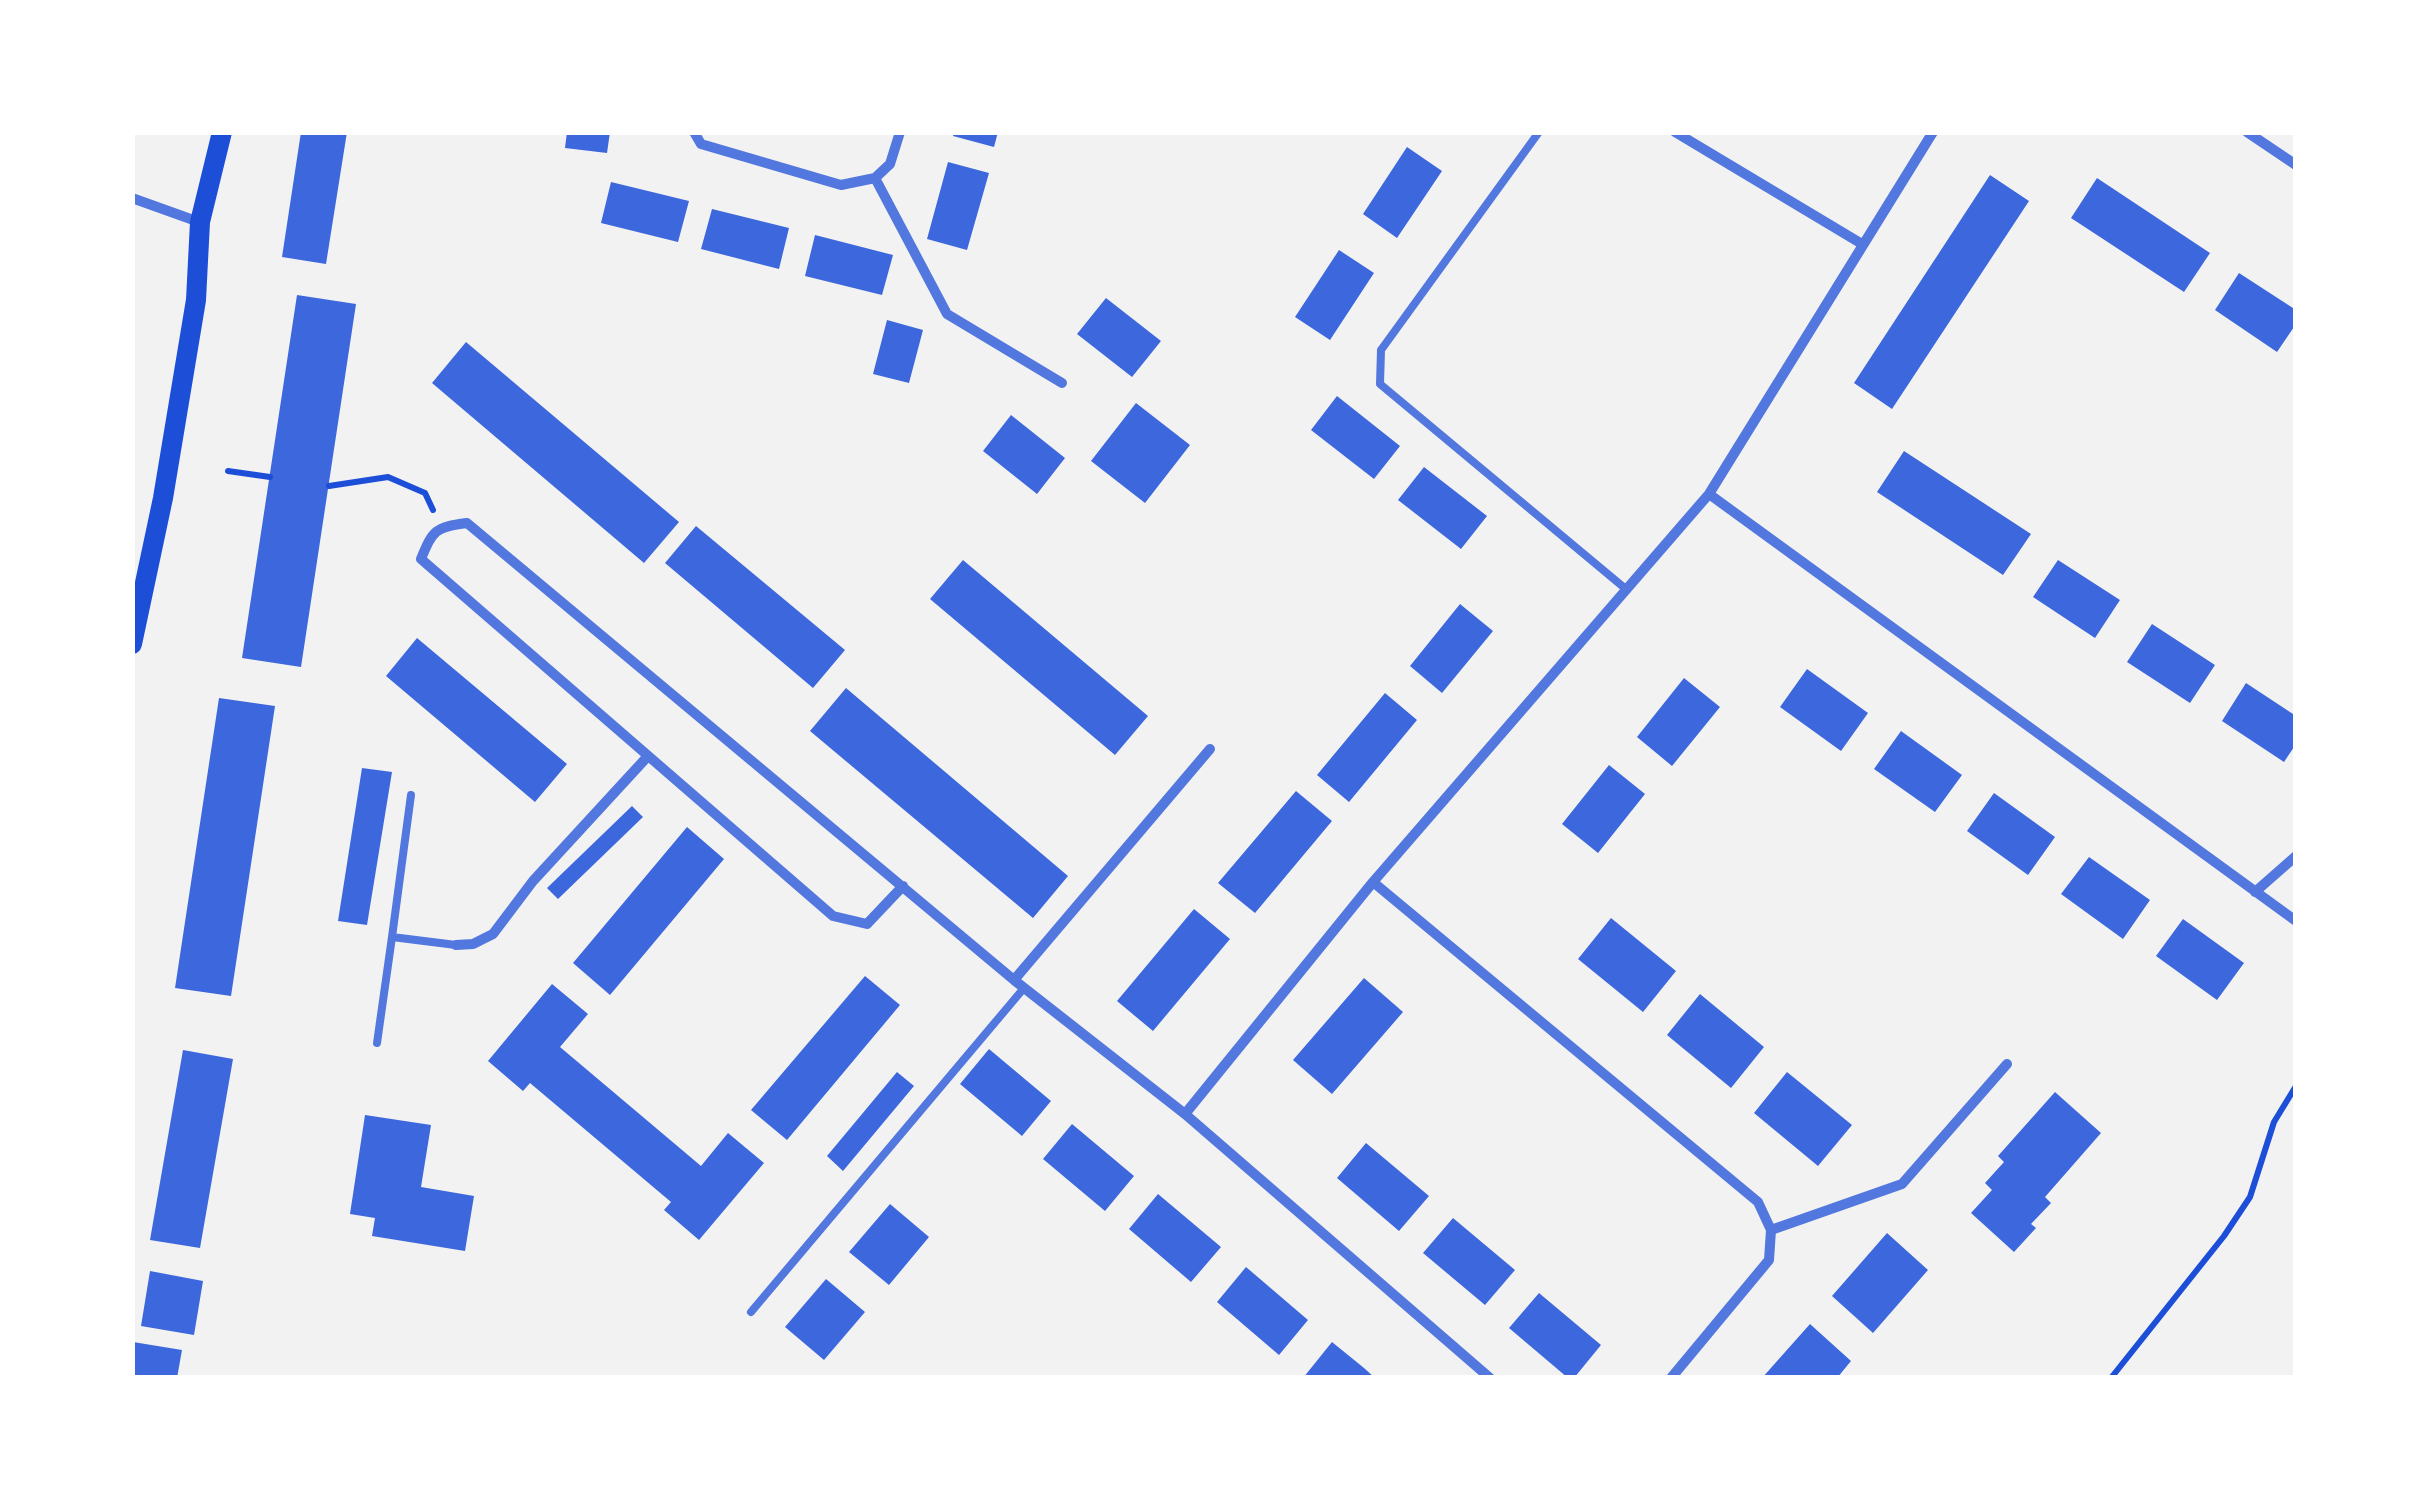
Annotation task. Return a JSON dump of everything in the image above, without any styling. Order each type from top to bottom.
[{"type":"main road","points":[[132,644],[163,498],[196,300],[200,222],[222,132]]},
{"type":"street","points":[[694,132],[702,144],[842,185],[874,178],[890,164],[900,132]]},
{"type":"street","points":[[1674,132],[1862,244]]},
{"type":"street","points":[[1185,1114],[1373,882],[1709,494],[1933,132]]},
{"type":"street","points":[[2247,132],[2260,137],[2296,166]]},
{"type":"street","points":[[874,178],[947,314],[1062,384]]},
{"type":"street","points":[[132,198],[200,222]]},
{"type":"street","points":[[1709,494],[2296,921]]},
{"type":"street","points":[[903,886],[868,924],[833,916],[421,559],[430,536],[441,526],[466,523],[903,886],[1014,980],[1185,1114],[1490,1378]]},
{"type":"street","points":[[1014,980],[1210,749]]},
{"type":"street","points":[[456,945],[473,944],[493,934],[533,881],[648,756]]},
{"type":"street","points":[[2255,892],[2296,856]]},
{"type":"street","points":[[1373,882],[1758,1202],[1770,1230],[1769,1260],[1671,1378]]},
{"type":"street","points":[[1770,1230],[1902,1184],[2007,1064]]},
{"type":"lane","points":[[1539,132],[1381,350],[1380,384],[1627,590]]},
{"type":"lane","points":[[377,1043],[411,796]]},
{"type":"lane","points":[[392,937],[456,945]]},
{"type":"lane","points":[[751,1312],[1024,988]]},
{"type":"path","points":[[228,471],[270,477]]},
{"type":"path","points":[[328,486],[388,477],[425,494],[441,526]]},
{"type":"path","points":[[2112,1378],[2250,1197],[2274,1122],[2296,1086]]},
{"type":"building","points":[[301,132],[347,132],[326,264],[282,257]]},
{"type":"building","points":[[567,132],[610,132],[607,153],[565,148]]},
{"type":"building","points":[[954,132],[998,132],[994,147],[953,136]]},
{"type":"building","points":[[1407,147],[1442,171],[1397,238],[1363,214]]},
{"type":"building","points":[[948,162],[989,173],[967,250],[927,239]]},
{"type":"building","points":[[1990,175],[2029,201],[1892,409],[1854,383]]},
{"type":"building","points":[[2097,178],[2210,253],[2184,292],[2071,218]]},
{"type":"building","points":[[611,182],[689,201],[678,242],[601,223]]},
{"type":"building","points":[[712,209],[789,228],[779,269],[701,249]]},
{"type":"building","points":[[815,235],[893,255],[882,295],[805,276]]},
{"type":"building","points":[[1339,250],[1374,273],[1330,340],[1295,317]]},
{"type":"building","points":[[2239,273],[2296,310],[2296,324],[2277,352],[2215,310]]},
{"type":"building","points":[[297,295],[356,304],[301,667],[242,658]]},
{"type":"building","points":[[1106,298],[1161,341],[1132,377],[1077,334]]},
{"type":"building","points":[[887,320],[923,330],[909,383],[873,374]]},
{"type":"building","points":[[466,342],[679,522],[644,563],[432,383]]},
{"type":"building","points":[[1337,396],[1400,446],[1374,479],[1311,430]]},
{"type":"building","points":[[1136,403],[1190,445],[1145,503],[1091,461]]},
{"type":"building","points":[[1011,415],[1065,458],[1037,494],[983,451]]},
{"type":"building","points":[[1904,451],[2031,534],[2003,575],[1877,492]]},
{"type":"building","points":[[1424,467],[1487,516],[1461,549],[1398,500]]},
{"type":"building","points":[[696,526],[845,650],[813,688],[665,563]]},
{"type":"building","points":[[963,560],[1148,716],[1115,755],[930,599]]},
{"type":"building","points":[[2058,560],[2120,600],[2095,638],[2033,597]]},
{"type":"building","points":[[1460,604],[1493,631],[1442,693],[1410,666]]},
{"type":"building","points":[[2152,624],[2215,665],[2190,703],[2127,662]]},
{"type":"building","points":[[417,638],[567,764],[535,802],[386,676]]},
{"type":"building","points":[[1807,669],[1868,713],[1841,751],[1780,707]]},
{"type":"building","points":[[1684,678],[1720,707],[1672,766],[1637,737]]},
{"type":"building","points":[[2246,683],[2296,716],[2296,744],[2284,762],[2222,721]]},
{"type":"building","points":[[846,688],[1068,876],[1033,918],[810,731]]},
{"type":"building","points":[[1385,693],[1417,720],[1349,802],[1317,775]]},
{"type":"building","points":[[219,698],[275,706],[231,996],[175,988]]},
{"type":"building","points":[[1901,731],[1962,775],[1935,812],[1874,769]]},
{"type":"building","points":[[1609,765],[1645,794],[1598,853],[1562,824]]},
{"type":"building","points":[[362,768],[392,772],[367,925],[338,921]]},
{"type":"building","points":[[1296,791],[1332,821],[1255,913],[1218,883]]},
{"type":"building","points":[[1994,793],[2055,837],[2028,875],[1967,831]]},
{"type":"building","points":[[632,806],[643,817],[558,899],[547,888]]},
{"type":"building","points":[[687,827],[724,859],[610,995],[573,963]]},
{"type":"building","points":[[2089,857],[2150,900],[2123,939],[2061,894]]},
{"type":"building","points":[[1194,909],[1230,939],[1153,1031],[1117,1001]]},
{"type":"building","points":[[1611,918],[1676,971],[1643,1012],[1578,959]]},
{"type":"building","points":[[2183,919],[2244,963],[2217,1000],[2156,956]]},
{"type":"building","points":[[865,976],[900,1005],[787,1140],[751,1110]]},
{"type":"building","points":[[1364,978],[1403,1012],[1332,1094],[1293,1060]]},
{"type":"building","points":[[552,984],[588,1014],[560,1047],[701,1166],[728,1133],[764,1163],[699,1240],[664,1210],[671,1202],[530,1083],[523,1091],[488,1061]]},
{"type":"building","points":[[1700,994],[1764,1047],[1731,1088],[1667,1035]]},
{"type":"building","points":[[989,1049],[1051,1101],[1022,1136],[960,1084]]},
{"type":"building","points":[[183,1050],[233,1059],[200,1248],[150,1240]]},
{"type":"building","points":[[897,1072],[914,1086],[843,1171],[827,1156]]},
{"type":"building","points":[[1787,1072],[1852,1125],[1818,1166],[1754,1113]]},
{"type":"building","points":[[2055,1092],[2101,1133],[2045,1197],[2051,1203],[2031,1224],[2036,1228],[2014,1252],[1971,1213],[1992,1190],[1985,1183],[2004,1162],[1998,1156]]},
{"type":"building","points":[[365,1115],[431,1125],[421,1187],[474,1196],[465,1251],[372,1236],[375,1218],[350,1214]]},
{"type":"building","points":[[1072,1124],[1134,1176],[1105,1211],[1043,1159]]},
{"type":"building","points":[[1366,1143],[1429,1196],[1399,1231],[1337,1178]]},
{"type":"building","points":[[1158,1194],[1221,1247],[1191,1282],[1129,1229]]},
{"type":"building","points":[[890,1204],[929,1237],[889,1285],[849,1252]]},
{"type":"building","points":[[1453,1218],[1515,1270],[1485,1305],[1423,1253]]},
{"type":"building","points":[[1887,1233],[1928,1270],[1873,1333],[1832,1296]]},
{"type":"building","points":[[1246,1267],[1308,1320],[1279,1355],[1217,1302]]},
{"type":"building","points":[[150,1271],[203,1281],[194,1335],[141,1326]]},
{"type":"building","points":[[826,1279],[865,1312],[824,1360],[785,1327]]},
{"type":"building","points":[[1539,1293],[1601,1345],[1574,1378],[1568,1378],[1509,1328]]},
{"type":"building","points":[[1810,1324],[1851,1361],[1837,1378],[1762,1378]]},
{"type":"building","points":[[133,1342],[182,1350],[177,1378],[132,1378]]},
{"type":"building","points":[[1332,1342],[1364,1368],[1375,1378],[1303,1378]]}]
